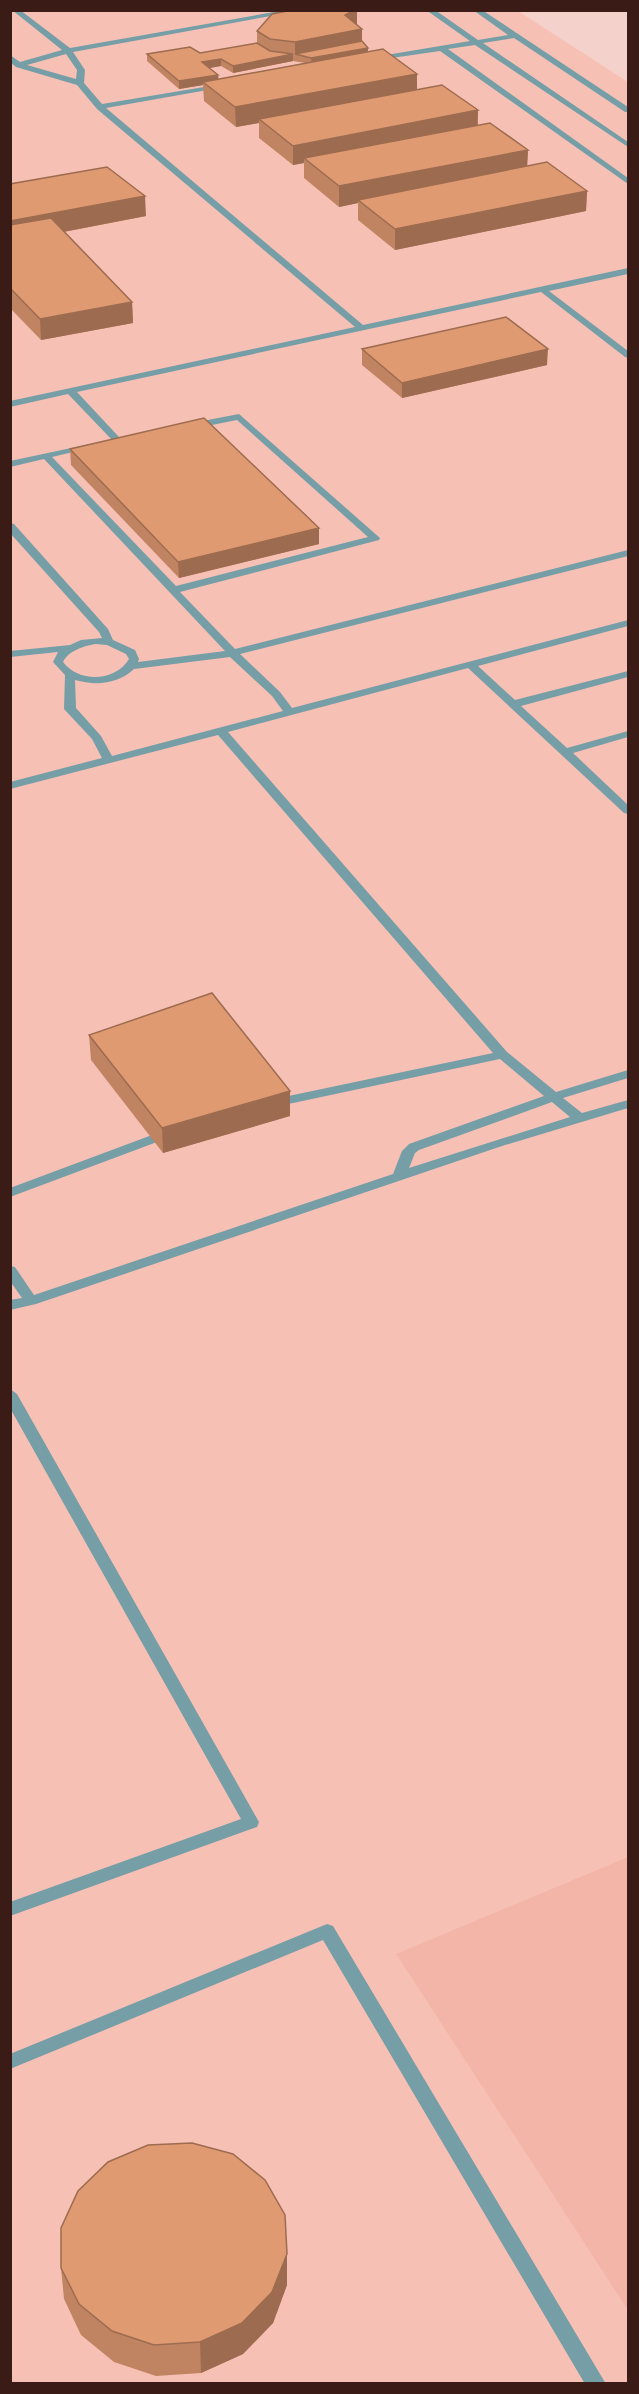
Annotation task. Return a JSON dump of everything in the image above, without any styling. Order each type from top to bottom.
[{"type":"lane","points":[[15,10],[68,51],[81,70],[80,83]]},
{"type":"lane","points":[[242,10],[254,19]]},
{"type":"lane","points":[[19,65],[68,51],[301,10]]},
{"type":"lane","points":[[429,10],[628,145]]},
{"type":"lane","points":[[476,10],[628,110]]},
{"type":"lane","points":[[10,20],[23,18]]},
{"type":"lane","points":[[370,60],[514,36]]},
{"type":"lane","points":[[441,48],[628,182]]},
{"type":"lane","points":[[10,57],[19,65],[80,83],[100,106],[360,327]]},
{"type":"lane","points":[[55,76],[81,70]]},
{"type":"lane","points":[[100,106],[229,84]]},
{"type":"lane","points":[[10,404],[628,271]]},
{"type":"lane","points":[[543,290],[628,355]]},
{"type":"lane","points":[[70,392],[116,440]]},
{"type":"lane","points":[[174,590],[375,538],[239,417],[183,428]]},
{"type":"lane","points":[[104,442],[127,437]]},
{"type":"lane","points":[[10,464],[92,445]]},
{"type":"lane","points":[[46,456],[249,670],[276,694],[290,713]]},
{"type":"lane","points":[[10,526],[104,631],[109,642]]},
{"type":"lane","points":[[132,666],[233,653],[628,553]]},
{"type":"lane","points":[[10,786],[628,622]]},
{"type":"lane","points":[[10,654],[69,648],[81,643],[109,642],[131,652],[134,659],[132,666],[124,673],[112,678],[82,679],[61,669],[58,662],[61,655],[69,648]]},
{"type":"lane","points":[[471,665],[628,811]]},
{"type":"lane","points":[[514,704],[628,674]]},
{"type":"lane","points":[[70,675],[70,709],[97,738],[109,760]]},
{"type":"lane","points":[[221,731],[502,1055],[580,1118]]},
{"type":"lane","points":[[566,752],[628,734]]},
{"type":"lane","points":[[615,799],[628,795]]},
{"type":"lane","points":[[279,1102],[502,1055]]},
{"type":"lane","points":[[399,1176],[409,1151],[414,1147],[553,1097],[628,1074]]},
{"type":"lane","points":[[10,1305],[31,1301],[497,1143],[628,1104]]},
{"type":"lane","points":[[10,1193],[152,1139]]},
{"type":"lane","points":[[10,1269],[31,1301]]},
{"type":"lane","points":[[10,1394],[251,1822],[10,1909]]},
{"type":"lane","points":[[10,2062],[327,1931],[596,2384]]},
{"type":"shaded area","points":[[11,11],[518,11],[628,82],[628,2383],[11,2384]]},
{"type":"shaded area","points":[[628,1857],[628,2310],[396,1954]]},
{"type":"building","points":[[293,10],[354,10],[345,15],[362,29],[295,42],[270,39],[257,31],[272,14]]},
{"type":"building","points":[[362,41],[368,48],[311,58],[295,54]]},
{"type":"building","points":[[257,43],[270,51],[293,54],[233,66],[221,59],[202,62],[218,75],[179,81],[147,54],[190,47],[200,53]]},
{"type":"building","points":[[383,49],[417,74],[235,107],[203,82]]},
{"type":"building","points":[[442,85],[478,110],[293,146],[259,119]]},
{"type":"building","points":[[490,123],[528,150],[339,186],[304,158]]},
{"type":"building","points":[[547,162],[587,191],[395,229],[358,200]]},
{"type":"building","points":[[107,167],[145,196],[10,221],[10,184]]},
{"type":"building","points":[[51,218],[132,302],[40,319],[10,288],[10,225]]},
{"type":"building","points":[[506,317],[548,349],[402,383],[362,349]]},
{"type":"building","points":[[204,418],[319,528],[178,562],[70,449]]},
{"type":"building","points":[[212,993],[290,1091],[162,1128],[89,1035]]},
{"type":"building","points":[[192,2143],[233,2154],[265,2180],[285,2215],[287,2254],[272,2292],[242,2323],[200,2342],[154,2345],[112,2331],[79,2304],[61,2268],[61,2228],[78,2191],[108,2162],[148,2145]]}]
